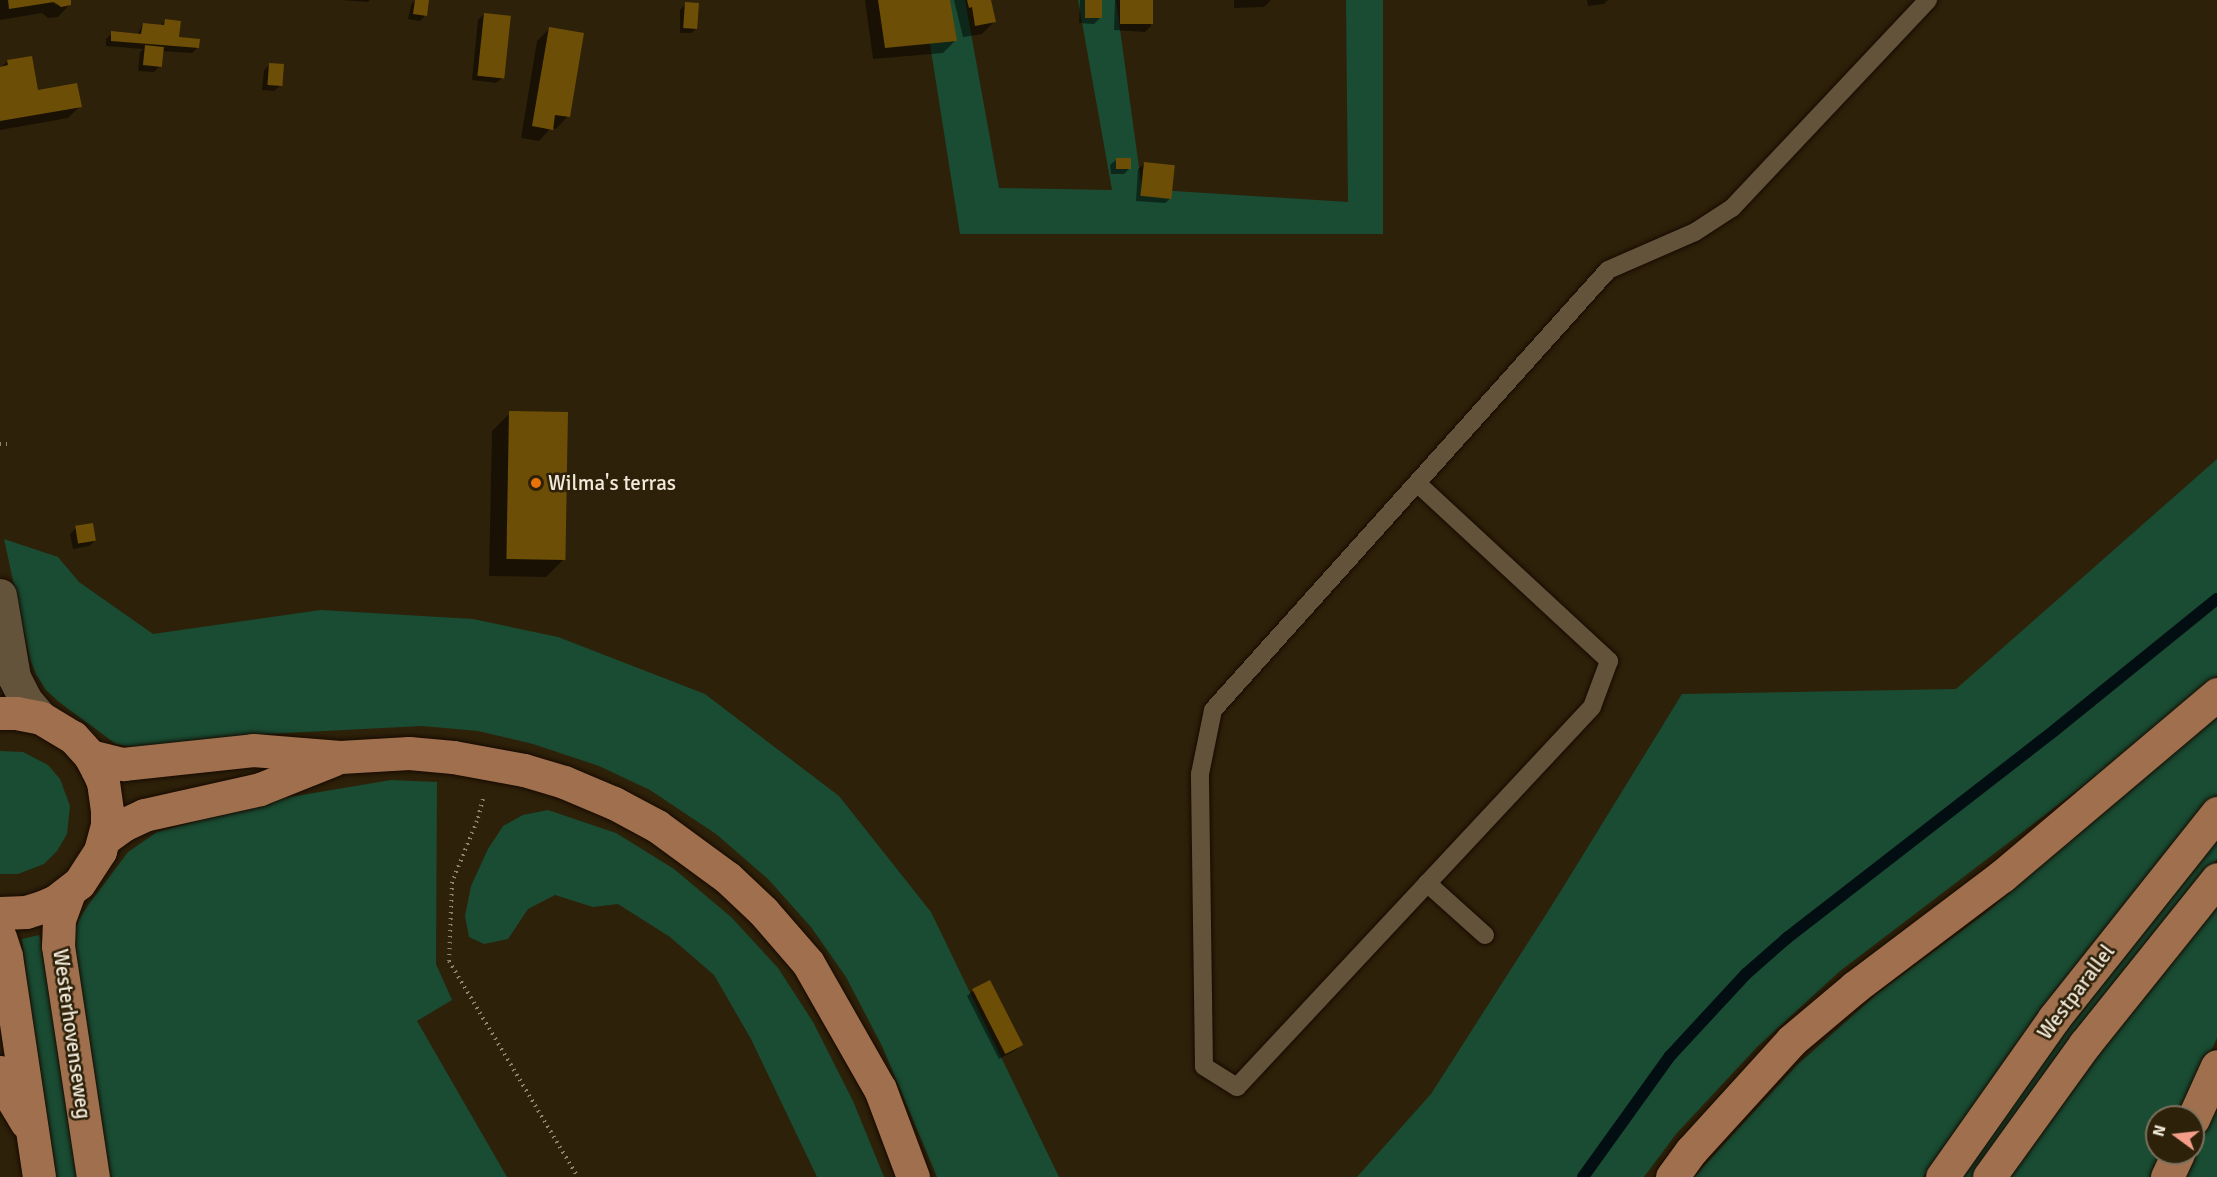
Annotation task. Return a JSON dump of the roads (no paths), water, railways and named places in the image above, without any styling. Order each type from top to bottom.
[{"type":"main road","points":[[1672,1177],[1691,1151],[1792,1040],[1855,987],[2002,876],[2217,694]]},
{"type":"main road","points":[[0,713],[16,713],[40,718],[63,730],[90,756],[103,782],[107,825],[94,863],[69,892],[42,908],[26,912],[0,913]]},
{"type":"main road","points":[[90,756],[123,764],[253,750],[340,757],[409,753],[492,763],[564,782],[614,803],[657,826],[728,878],[763,911],[808,963],[880,1089],[913,1177]]},
{"type":"main road","points":[[104,839],[123,825],[144,815],[260,789],[340,757]]},
{"type":"main road","name":"Westparallel","points":[[1942,1177],[2054,1018],[2217,813]]},
{"type":"main road","name":"Westparallel","points":[[1989,1177],[2085,1044],[2217,879]]},
{"type":"main road","name":"Westerhovenseweg","points":[[69,892],[59,920],[58,946],[93,1177]]},
{"type":"main road","points":[[0,937],[6,956],[26,1076],[31,1132],[39,1177]]},
{"type":"main road","points":[[2199,1105],[2217,1066]]},
{"type":"main road","points":[[0,1072],[2,1082],[31,1132]]},
{"type":"street","points":[[0,595],[14,676],[25,699],[40,718]]},
{"type":"lane","points":[[1417,483],[1609,661],[1592,707],[1237,1087],[1204,1066],[1200,774],[1214,710],[1417,483],[1608,270],[1695,232],[1732,208],[1928,0]]},
{"type":"lane","points":[[1427,883],[1485,935]]},
{"type":"waterway","points":[[1583,1177],[1670,1056],[1746,974],[1787,938],[2055,730],[2217,599]]},
{"type":"place","name":"Wilma's terras","points":[[536,483]]}]
